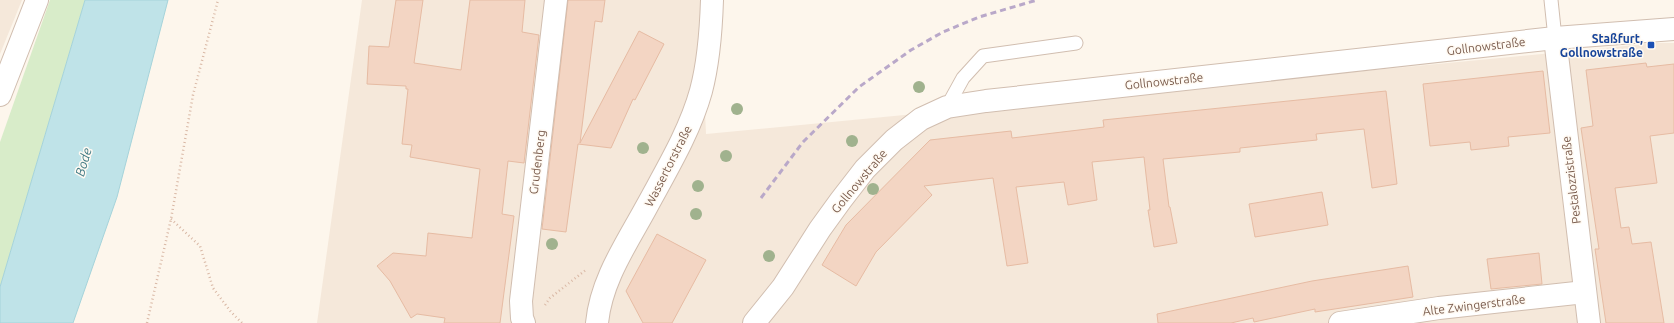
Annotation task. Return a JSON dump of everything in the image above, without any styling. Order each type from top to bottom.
[{"type":"street","points":[[0,95],[37,0]]},
{"type":"street","name":"Grudenberg","points":[[524,323],[522,318],[521,301],[556,0]]},
{"type":"street","name":"Wassertorstraße","points":[[597,323],[598,311],[610,275],[674,156],[696,107],[710,48],[712,0]]},
{"type":"street","name":"Gollnowstraße","points":[[754,323],[783,286],[820,229],[865,169],[894,140],[921,119],[947,107],[986,101],[1555,38],[1674,29]]},
{"type":"street","name":"Pestalozzistraße","points":[[1555,38],[1589,323]]},
{"type":"street","name":"Alte Zwingerstraße","points":[[1340,323],[1439,316],[1585,292]]},
{"type":"lane","points":[[1551,0],[1555,38]]},
{"type":"lane","points":[[947,107],[963,78],[983,56],[1076,43]]},
{"type":"path","points":[[147,323],[171,219],[193,95],[218,0]]},
{"type":"path","points":[[171,219],[200,246],[213,288],[231,312],[242,323]]},
{"type":"path","points":[[542,310],[550,298],[590,266],[610,275]]},
{"type":"shaded area","points":[[0,0],[22,0],[0,54]]},
{"type":"shaded area","points":[[362,0],[700,0],[706,134],[1656,43],[1674,43],[1674,323],[317,323]]},
{"type":"green space","points":[[50,0],[85,0],[0,287],[0,142]]},
{"type":"water","name":"Bode","points":[[85,0],[168,0],[117,197],[73,323],[0,323],[0,287]]},
{"type":"building","points":[[396,0],[423,0],[414,63],[461,70],[470,0],[525,0],[522,32],[539,35],[524,163],[508,161],[502,214],[514,216],[500,323],[444,323],[445,318],[417,314],[411,318],[390,281],[377,266],[393,253],[426,256],[428,233],[472,238],[480,169],[410,157],[412,145],[402,144],[408,89],[406,89],[406,86],[367,84],[369,46],[389,47]]},
{"type":"building","points":[[568,0],[605,0],[602,22],[595,21],[580,143],[639,31],[664,44],[635,100],[633,99],[611,148],[578,144],[566,232],[542,229]]},
{"type":"building","points":[[1646,63],[1647,67],[1674,64],[1674,133],[1650,136],[1657,183],[1615,188],[1621,228],[1629,227],[1632,244],[1651,242],[1664,323],[1606,323],[1595,249],[1599,249],[1581,128],[1593,126],[1586,70]]},
{"type":"building","points":[[1543,71],[1550,133],[1508,137],[1509,146],[1471,150],[1470,142],[1430,146],[1423,84]]},
{"type":"building","points":[[1386,91],[1397,184],[1372,188],[1364,129],[1316,134],[1317,140],[1240,148],[1240,152],[1163,159],[1169,207],[1177,243],[1154,247],[1148,210],[1150,210],[1144,157],[1092,162],[1097,200],[1068,205],[1064,182],[1016,187],[1028,263],[1007,266],[993,178],[924,186],[932,195],[876,252],[856,286],[822,265],[846,225],[930,140],[1011,131],[1012,138],[1104,127],[1103,120]]},
{"type":"building","points":[[1322,192],[1328,225],[1255,237],[1249,204]]},
{"type":"building","points":[[657,234],[706,260],[672,323],[643,323],[626,291]]},
{"type":"building","points":[[1539,253],[1542,284],[1491,289],[1487,259]]},
{"type":"building","points":[[1408,266],[1413,297],[1315,312],[1315,309],[1254,322],[1253,318],[1231,323],[1158,323],[1157,314],[1312,281]]},
{"type":"railway","points":[[761,198],[803,142],[859,87],[911,50],[943,32],[979,17],[1037,0]]},
{"type":"place","name":"Staßfurt, Gollnowstraße","points":[[1651,45]]}]
